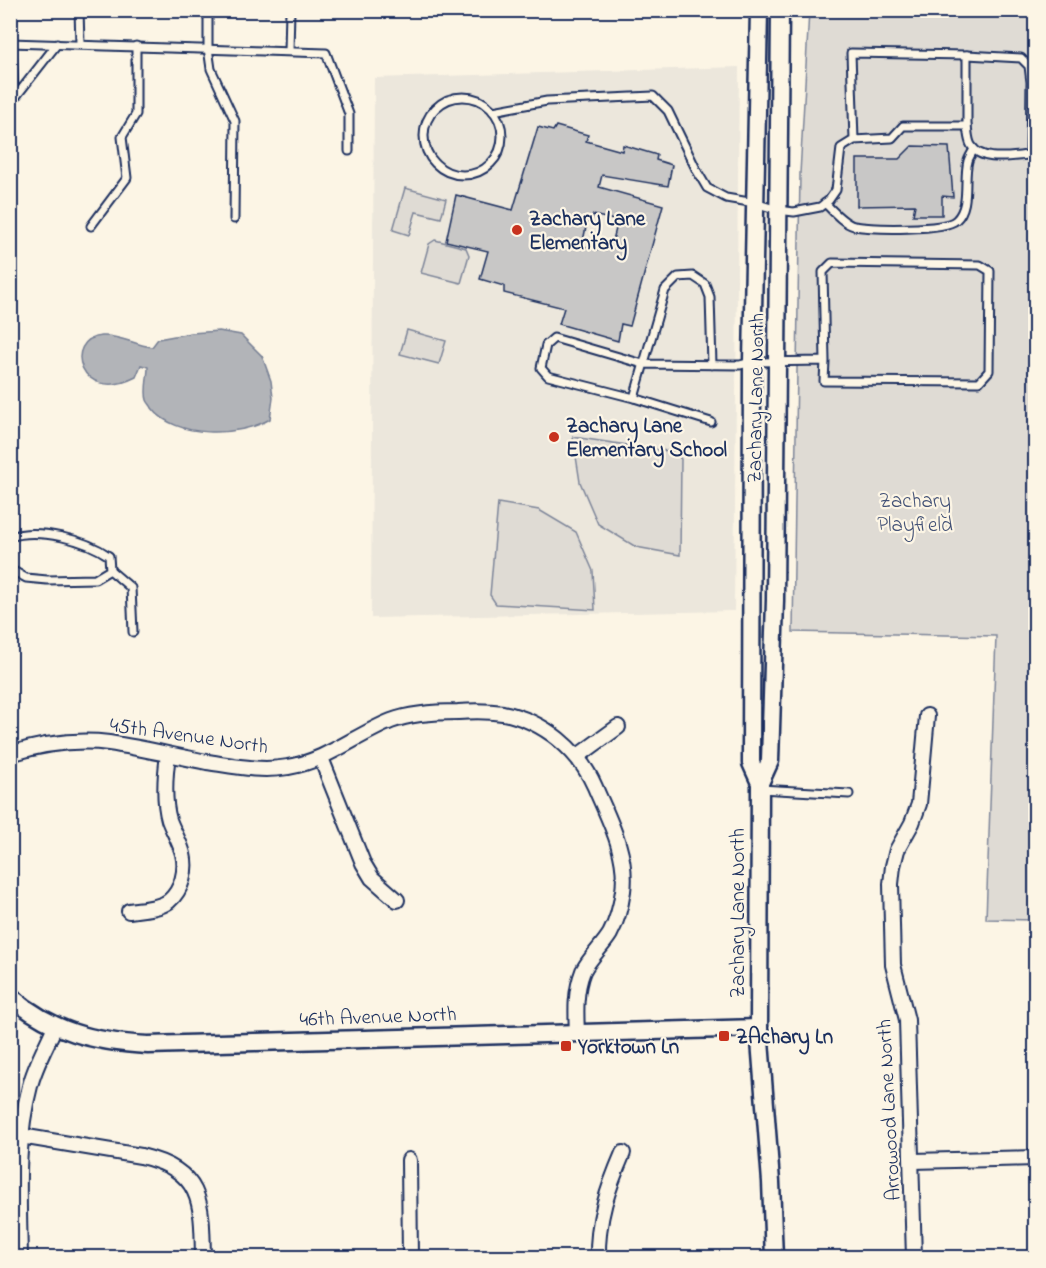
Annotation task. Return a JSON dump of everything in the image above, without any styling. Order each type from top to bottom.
[{"type":"street","name":"Zachary Lane North","points":[[774,1257],[771,1182],[759,1028],[760,786],[770,761],[775,600],[780,10]]},
{"type":"street","name":"Zachary Lane North","points":[[759,12],[752,362],[751,763],[760,786]]},
{"type":"street","name":"45th Avenue North","points":[[10,754],[36,746],[108,743],[260,769],[288,767],[321,758],[368,730],[394,720],[422,714],[472,711],[504,714],[525,720],[544,729],[578,756]]},
{"type":"street","name":"Arrowood Lane North","points":[[914,1257],[913,1161],[907,1020],[893,965],[891,884],[897,850],[912,823],[919,804],[927,716]]},
{"type":"street","points":[[577,1034],[578,988],[584,969],[609,934],[618,914],[623,881],[623,863],[618,842],[594,785],[578,756],[618,727]]},
{"type":"street","points":[[129,911],[168,902],[179,889],[184,874],[184,857],[180,842],[169,820],[165,795],[168,755]]},
{"type":"street","points":[[321,758],[363,862],[372,878],[397,900]]},
{"type":"street","name":"46th Avenue North","points":[[10,996],[31,1012],[56,1026],[81,1036],[112,1043],[148,1045],[759,1028]]},
{"type":"street","points":[[20,1257],[18,1161],[23,1115],[30,1083],[56,1026]]},
{"type":"street","points":[[21,1136],[141,1156],[159,1160],[174,1168],[188,1180],[199,1198],[203,1257]]},
{"type":"street","points":[[598,1257],[599,1222],[604,1198],[623,1153]]},
{"type":"street","points":[[913,1161],[1035,1158]]},
{"type":"street","points":[[409,1160],[410,1257]]},
{"type":"lane","points":[[79,10],[80,44]]},
{"type":"lane","points":[[208,10],[208,48],[211,69],[235,122],[234,219]]},
{"type":"lane","points":[[289,51],[290,10]]},
{"type":"lane","points":[[10,133],[14,128],[11,43],[289,51],[326,53],[349,114],[349,151]]},
{"type":"lane","points":[[14,99],[57,44]]},
{"type":"lane","points":[[91,226],[127,178],[122,136],[136,114],[136,46]]},
{"type":"lane","points":[[854,140],[851,53],[967,55],[1021,58],[1029,66],[1031,82],[1030,155],[986,156],[976,152],[970,144],[967,126],[967,55]]},
{"type":"lane","points":[[494,111],[547,100],[653,96],[669,111],[707,188],[726,198],[794,212],[820,207],[836,190],[841,148],[854,140],[892,138],[903,126],[967,126]]},
{"type":"lane","points":[[472,97],[484,102],[494,111],[503,135],[501,148],[486,168],[474,174],[460,175],[448,172],[428,155],[424,143],[424,130],[428,118],[436,107],[446,100],[472,97]]},
{"type":"lane","points":[[825,203],[838,216],[852,225],[929,228],[947,226],[957,219],[963,207],[968,161],[974,148]]},
{"type":"lane","points":[[832,263],[980,265],[990,271],[989,371],[979,382],[824,381],[825,361],[823,272],[832,263]]},
{"type":"lane","points":[[634,398],[665,290],[678,277],[693,276],[705,284],[710,297],[712,365]]},
{"type":"lane","points":[[711,422],[634,398],[548,376],[540,368],[546,345],[554,338],[643,364],[740,365],[752,362],[825,361]]},
{"type":"lane","points":[[10,537],[32,532],[81,542],[110,556],[110,570],[131,588],[133,632]]},
{"type":"lane","points":[[10,569],[26,578],[47,580],[95,579],[110,570]]},
{"type":"lane","points":[[760,786],[849,794]]},
{"type":"shaded area","name":"Zachary Lane Elementary School","points":[[739,67],[734,611],[371,618],[374,78]]},
{"type":"shaded area","points":[[219,331],[241,335],[262,356],[271,381],[273,398],[270,419],[257,425],[226,432],[192,430],[176,425],[162,418],[147,401],[148,367],[141,365],[136,377],[117,384],[101,383],[90,377],[83,368],[80,357],[82,347],[90,340],[102,336],[115,337],[152,347],[158,339]]},
{"type":"green space","name":"Zachary Playfield","points":[[809,11],[1035,11],[1035,920],[986,919],[996,636],[793,632],[800,174]]},
{"type":"green space","points":[[405,188],[446,199],[441,218],[416,212],[409,235],[393,230]]},
{"type":"green space","points":[[435,240],[466,248],[469,255],[461,283],[421,273],[429,244]]},
{"type":"green space","points":[[407,330],[446,341],[439,364],[400,354]]},
{"type":"green space","points":[[573,437],[674,452],[681,459],[680,555],[636,547],[598,524],[580,482]]},
{"type":"green space","points":[[498,503],[539,510],[576,532],[593,571],[595,610],[496,604],[490,595]]},
{"type":"building","name":"Zachary Lane Elementary","points":[[556,126],[588,135],[586,141],[622,151],[623,145],[657,155],[656,160],[672,165],[668,186],[602,175],[599,187],[663,205],[630,326],[621,324],[618,341],[559,324],[564,308],[504,293],[504,286],[480,279],[488,251],[446,241],[456,195],[513,210],[538,127],[553,131]],"holes":[[[593,215],[618,221],[612,244],[607,243],[605,251],[582,246],[587,222],[591,223]]]},
{"type":"building","points":[[912,146],[949,147],[953,197],[942,196],[942,215],[913,215],[915,205],[857,206],[857,159],[899,159]]},
{"type":"place","name":"Zachary Lane Elementary","points":[[517,230]]},
{"type":"place","name":"Zachary Lane Elementary School","points":[[554,437]]},
{"type":"place","name":"ZAchary Ln","points":[[724,1036]]},
{"type":"place","name":"Yorktown Ln","points":[[566,1046]]}]
